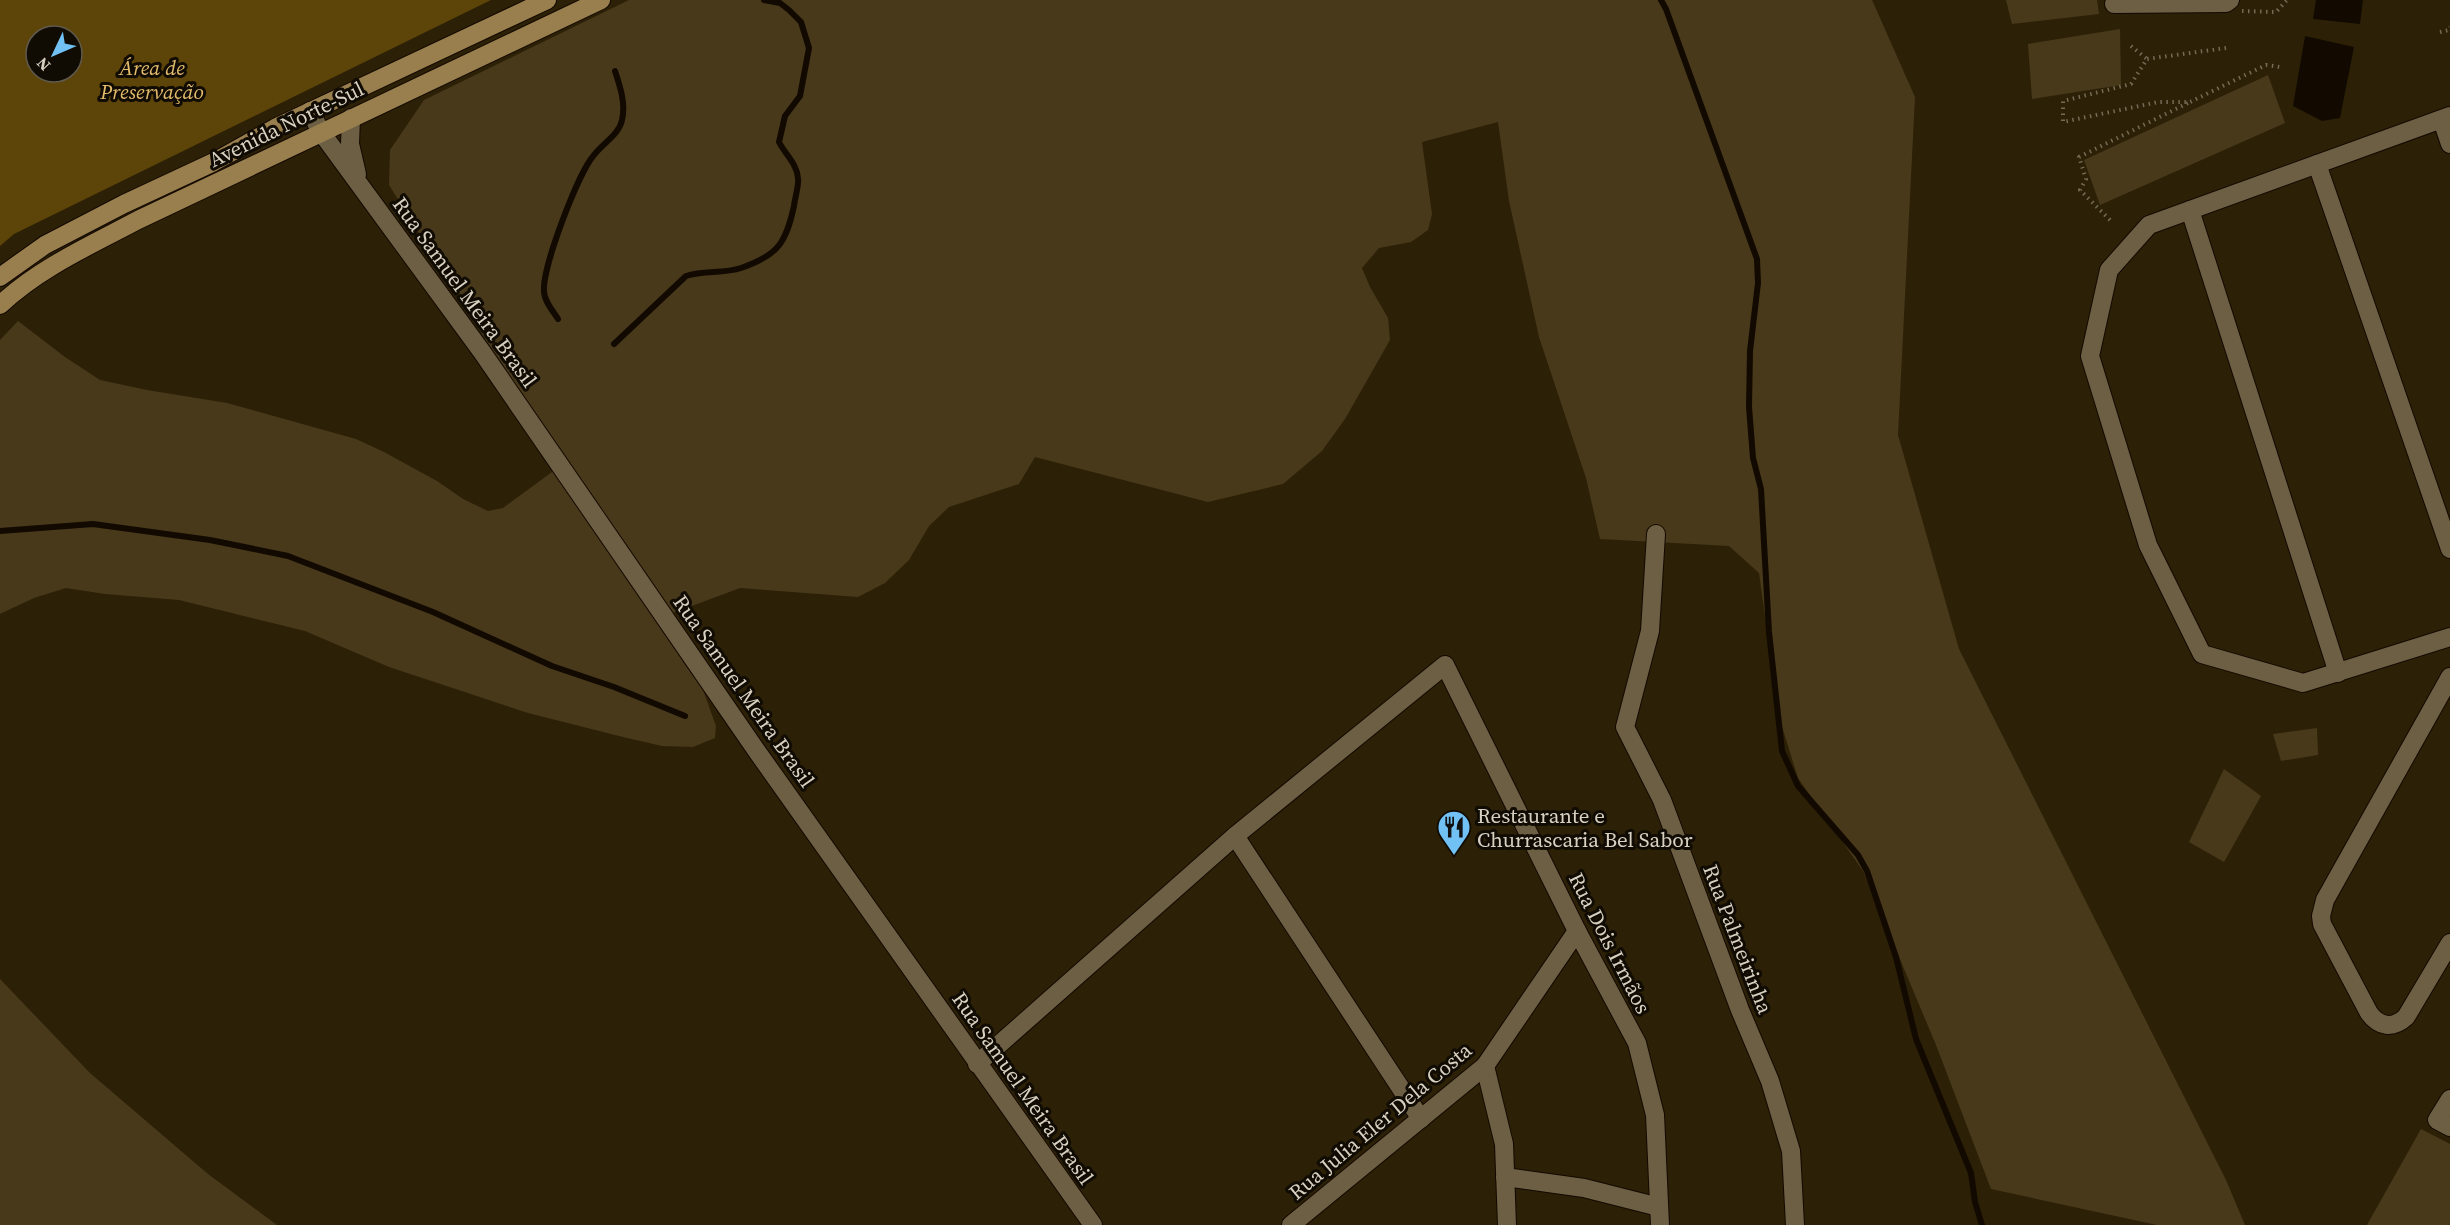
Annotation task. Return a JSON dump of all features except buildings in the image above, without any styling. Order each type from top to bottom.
[{"type":"main road","name":"Avenida Norte-Sul","points":[[0,278],[45,245],[124,204],[214,162],[310,111],[547,0]]},
{"type":"main road","name":"Avenida Norte-Sul","points":[[0,305],[34,279],[81,250],[321,132],[601,0]]},
{"type":"street","points":[[2114,4],[2226,3],[2230,0]]},
{"type":"street","name":"Rua Samuel Meira Brasil","points":[[310,111],[321,132],[482,352],[756,750],[1093,1225]]},
{"type":"street","name":"Rua Samuel Meira Brasil","points":[[351,118],[350,144],[359,181]]},
{"type":"street","points":[[2450,144],[2446,118],[2149,225],[2109,270],[2091,356],[2148,545],[2202,654],[2303,683],[2450,637]]},
{"type":"street","points":[[2318,164],[2450,549]]},
{"type":"street","points":[[2190,210],[2338,673]]},
{"type":"street","name":"Rua Palmeirinha","points":[[1656,534],[1650,631],[1625,727],[1662,800],[1740,1010],[1770,1081],[1791,1150],[1795,1225]]},
{"type":"street","name":"Rua Dois Irmãos","points":[[1235,836],[1445,666],[1577,931],[1637,1043],[1655,1115],[1662,1220]]},
{"type":"street","points":[[2450,677],[2325,900],[2321,916],[2326,932],[2369,1012],[2373,1018],[2386,1025],[2401,1022],[2406,1017],[2450,943]]},
{"type":"street","points":[[977,1064],[1235,836],[1421,1119]]},
{"type":"street","name":"Rua Julia Eler Dela Costa","points":[[1291,1225],[1485,1066],[1577,931]]},
{"type":"street","points":[[1485,1066],[1504,1144],[1507,1225]]},
{"type":"street","points":[[2443,1124],[2450,1099]]},
{"type":"street","points":[[1505,1177],[1584,1188],[1662,1220]]},
{"type":"path","points":[[2440,32],[2449,30],[2450,27]]},
{"type":"path","points":[[2131,46],[2147,59],[2226,48]]},
{"type":"path","points":[[2147,59],[2131,84],[2063,101],[2063,122],[2158,102],[2190,102]]},
{"type":"path","points":[[2110,220],[2080,190],[2086,179],[2079,157],[2266,65],[2280,67]]},
{"type":"shaded area","points":[[629,0],[1872,0],[1915,97],[1898,435],[1959,649],[2226,1180],[2245,1225],[2157,1225],[1991,1189],[1936,1045],[1863,871],[1798,778],[1779,717],[1759,573],[1729,546],[1600,539],[1586,478],[1539,337],[1509,201],[1498,122],[1422,142],[1432,214],[1428,230],[1411,242],[1379,248],[1362,268],[1388,318],[1390,340],[1345,419],[1322,451],[1283,484],[1208,502],[1035,457],[1019,484],[949,507],[929,526],[909,560],[885,583],[858,597],[740,588],[665,616],[683,662],[702,687],[716,726],[715,738],[693,747],[662,746],[528,713],[389,667],[305,631],[179,600],[105,594],[66,588],[34,598],[0,614],[0,340],[18,321],[100,380],[227,403],[356,439],[384,452],[437,481],[463,499],[488,511],[503,508],[563,464],[389,185],[390,150],[424,100]]},
{"type":"shaded area","points":[[2006,0],[2097,0],[2099,14],[2012,24]]},
{"type":"shaded area","points":[[2316,0],[2363,0],[2360,24],[2313,19]]},
{"type":"shaded area","points":[[2120,29],[2121,85],[2032,99],[2028,44]]},
{"type":"shaded area","points":[[2305,36],[2354,47],[2340,118],[2322,121],[2293,106]]},
{"type":"shaded area","points":[[2268,75],[2285,123],[2100,205],[2084,160]]},
{"type":"shaded area","points":[[2317,728],[2318,755],[2281,761],[2273,734]]},
{"type":"shaded area","points":[[2224,769],[2261,796],[2224,862],[2189,842]]},
{"type":"shaded area","points":[[0,979],[90,1073],[208,1174],[277,1225],[0,1225]]},
{"type":"shaded area","points":[[2421,1129],[2450,1144],[2450,1225],[2367,1225]]},
{"type":"green space","name":"Área de Preservação","points":[[0,0],[491,0],[14,234],[0,246]]},
{"type":"waterway","points":[[614,344],[686,276],[734,270],[754,263],[779,246],[788,229],[798,178],[793,164],[779,142],[785,116],[800,96],[809,48],[801,22],[780,3],[764,0]]},
{"type":"waterway","points":[[1661,0],[1757,259],[1758,283],[1750,351],[1749,407],[1753,458],[1761,489],[1769,632],[1782,751],[1798,786],[1858,855],[1867,871],[1896,957],[1916,1039],[1971,1173],[1975,1202],[1982,1225]]},
{"type":"waterway","points":[[558,319],[544,295],[545,279],[555,243],[579,181],[594,155],[614,135],[620,125],[623,101],[615,71]]},
{"type":"waterway","points":[[0,531],[93,524],[210,540],[288,556],[433,612],[552,666],[614,687],[685,716]]},
{"type":"place","name":"Restaurante e Churrascaria Bel Sabor","points":[[1454,856]]}]
